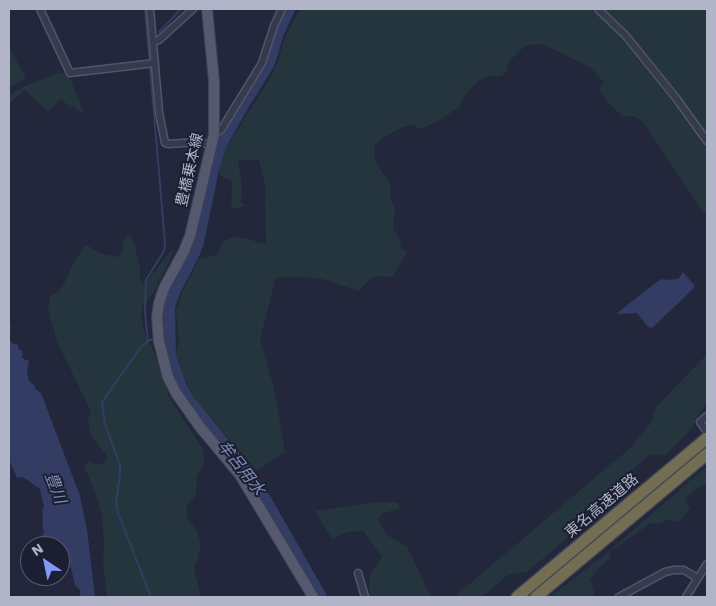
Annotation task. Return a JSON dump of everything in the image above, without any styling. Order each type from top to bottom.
[{"type":"highway","name":"東名高速道路","points":[[517,597],[707,438]]},
{"type":"highway","name":"東名高速道路","points":[[536,597],[707,454]]},
{"type":"main road","name":"豊橋乗本線","points":[[207,9],[214,81],[214,134],[190,236],[159,303],[159,342],[168,377],[176,393],[200,427],[240,475],[313,597]]},
{"type":"street","points":[[40,9],[70,73],[154,63]]},
{"type":"street","points":[[150,9],[159,112],[165,143],[198,142],[211,145]]},
{"type":"street","points":[[153,42],[159,40],[193,9]]},
{"type":"street","points":[[214,134],[221,130],[262,64],[274,26],[282,9]]},
{"type":"street","points":[[598,9],[626,36],[676,98],[707,141]]},
{"type":"street","points":[[707,416],[700,422],[707,432]]},
{"type":"street","points":[[686,597],[707,564]]},
{"type":"street","points":[[619,597],[665,572],[684,570],[697,578]]},
{"type":"street","points":[[358,573],[365,597]]},
{"type":"shaded area","points":[[300,9],[707,9],[707,216],[643,122],[634,116],[624,117],[607,102],[599,90],[604,82],[591,68],[544,45],[534,44],[524,47],[509,62],[507,71],[501,76],[489,76],[478,81],[467,93],[459,107],[442,119],[423,128],[412,125],[403,127],[381,139],[375,146],[374,154],[378,167],[391,187],[390,199],[395,208],[393,228],[401,242],[400,246],[407,253],[392,277],[376,276],[370,279],[359,291],[319,278],[276,277],[260,339],[274,388],[285,452],[257,471],[197,402],[178,367],[175,356],[179,341],[176,311],[181,295],[199,259],[217,255],[224,241],[236,236],[266,244],[265,185],[259,159],[238,161],[242,186],[241,202],[245,206],[237,209],[231,206],[232,181],[220,176],[219,168],[223,153],[270,78],[278,61],[284,40]]},
{"type":"shaded area","points":[[9,47],[26,78],[9,88]]},
{"type":"shaded area","points":[[60,72],[66,73],[69,76],[84,112],[82,114],[74,106],[71,108],[61,99],[48,112],[25,90],[9,104],[9,95],[23,87]]},
{"type":"shaded area","points":[[130,235],[134,243],[140,268],[140,279],[143,283],[148,280],[170,251],[175,250],[153,293],[143,305],[141,313],[144,331],[160,366],[169,397],[203,449],[204,464],[197,476],[196,495],[186,506],[188,519],[196,529],[201,545],[194,570],[201,597],[107,597],[103,561],[102,516],[95,492],[84,466],[89,461],[97,465],[105,462],[107,456],[90,434],[88,420],[91,411],[57,342],[48,308],[50,297],[59,291],[64,284],[74,262],[84,247],[87,245],[102,254],[117,257],[121,254],[125,237]]},
{"type":"shaded area","points":[[707,354],[707,403],[695,420],[692,428],[665,456],[651,454],[568,524],[568,537],[527,572],[508,575],[482,597],[454,597],[629,449],[651,423],[656,407]]},
{"type":"shaded area","points":[[707,466],[707,486],[703,485],[685,498],[690,509],[679,522],[667,520],[659,524],[651,523],[610,552],[610,558],[590,580],[594,589],[593,597],[549,597],[607,553]]},
{"type":"shaded area","points":[[397,502],[400,508],[381,514],[378,520],[387,535],[408,548],[431,597],[369,597],[370,574],[382,557],[363,531],[348,532],[332,539],[315,511],[370,503]]},
{"type":"water","points":[[683,272],[694,285],[694,288],[652,328],[648,327],[637,313],[617,313],[658,281],[677,279]]},
{"type":"water","name":"豊川","points":[[9,337],[13,344],[18,345],[19,350],[22,350],[22,357],[29,361],[27,371],[29,381],[41,393],[80,496],[87,530],[95,597],[80,597],[80,590],[75,585],[70,567],[70,536],[42,536],[44,532],[42,510],[44,507],[40,489],[23,477],[17,478],[9,459]]},
{"type":"waterway","points":[[145,9],[165,243],[164,251],[146,280],[145,313],[148,341]]},
{"type":"waterway","points":[[159,32],[181,9]]},
{"type":"waterway","points":[[289,9],[278,33],[269,63],[220,146],[213,169],[198,242],[169,306],[170,357],[181,387],[189,401],[248,473],[321,597]]},
{"type":"waterway","name":"牟呂用水","points":[[163,337],[170,336]]},
{"type":"waterway","points":[[151,597],[118,513],[116,503],[120,465],[105,424],[102,402],[140,348],[155,338]]}]
